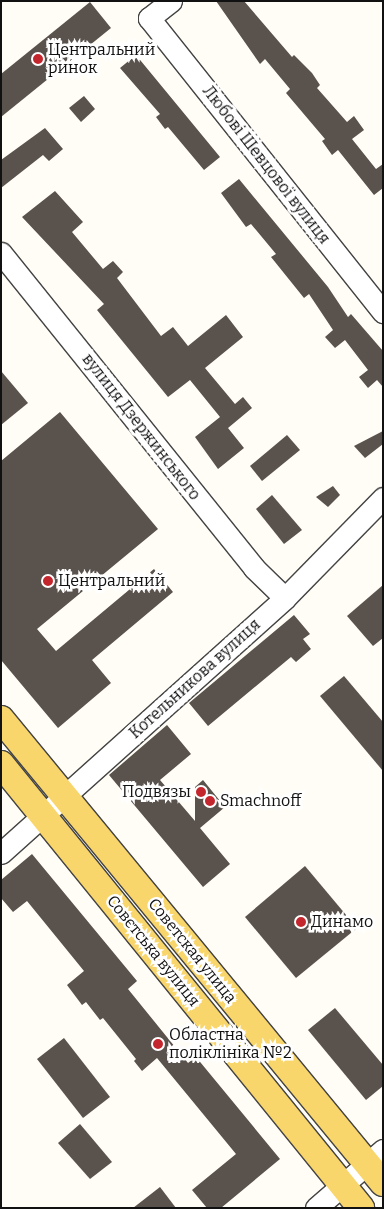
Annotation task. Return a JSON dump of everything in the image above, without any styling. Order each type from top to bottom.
[{"type":"main road","name":"Советская улица","points":[[1,719],[378,1166]]},
{"type":"main road","name":"Совєтська вулиця","points":[[1,764],[361,1208]]},
{"type":"street","name":"Любові Шевцової вулиця","points":[[171,1],[149,18],[383,312]]},
{"type":"street","name":"вулиця Дзержинського","points":[[1,253],[254,568],[285,598]]},
{"type":"street","name":"Котельникова вулиця","points":[[1,853],[285,598],[383,498]]},
{"type":"street","points":[[316,1208],[343,1186],[378,1166]]},
{"type":"building","points":[[216,1],[244,1],[292,57],[294,55],[312,73],[320,85],[317,88],[347,122],[354,116],[364,130],[352,139],[376,169],[383,164],[383,188],[374,195],[338,150],[332,155],[322,141],[325,139],[286,93],[290,89],[265,59],[260,64]]},
{"type":"building","points":[[90,2],[111,28],[1,117],[1,74]]},
{"type":"building","points":[[136,55],[220,157],[204,170],[168,127],[165,129],[156,117],[160,114],[120,68]]},
{"type":"building","points":[[84,96],[95,109],[81,122],[69,108]]},
{"type":"building","points":[[45,128],[63,149],[49,161],[43,155],[1,188],[1,160]]},
{"type":"building","points":[[239,179],[328,287],[348,317],[351,314],[383,351],[383,387],[377,380],[368,388],[359,377],[368,370],[345,340],[335,348],[325,337],[333,330],[309,294],[304,298],[271,257],[276,254],[251,224],[246,227],[221,193]]},
{"type":"building","points":[[55,191],[83,222],[72,232],[103,269],[113,261],[123,272],[117,278],[161,336],[173,327],[188,346],[226,315],[243,337],[205,368],[235,404],[243,397],[252,408],[228,428],[244,448],[218,469],[195,437],[220,417],[190,380],[168,397],[97,310],[104,304],[22,217]]},
{"type":"building","points":[[1,371],[28,403],[1,425]]},
{"type":"building","name":"Центральний","points":[[60,412],[158,529],[37,629],[56,651],[154,569],[173,592],[92,660],[111,683],[58,728],[1,660],[1,461]]},
{"type":"building","points":[[383,431],[383,444],[365,458],[354,446]]},
{"type":"building","points":[[287,435],[300,450],[262,481],[250,466]]},
{"type":"building","points":[[333,486],[340,495],[328,507],[316,497]]},
{"type":"building","points":[[272,495],[302,530],[284,544],[256,509]]},
{"type":"building","points":[[383,585],[383,638],[373,646],[347,616]]},
{"type":"building","points":[[294,615],[310,634],[303,639],[311,649],[296,662],[291,657],[208,726],[189,703]]},
{"type":"building","points":[[344,676],[383,722],[383,771],[320,696]]},
{"type":"building","points":[[167,725],[191,754],[160,780],[195,821],[195,787],[203,780],[225,807],[200,828],[230,864],[203,887],[109,775]]},
{"type":"building","points":[[32,854],[137,981],[128,989],[188,1063],[196,1057],[280,1159],[221,1208],[207,1208],[192,1190],[236,1154],[157,1058],[142,1071],[134,1061],[136,1059],[103,1018],[100,1020],[86,1002],[82,1005],[67,985],[84,971],[27,901],[13,912],[1,898],[1,880]]},
{"type":"building","name":"Динамо","points":[[305,866],[357,928],[296,978],[245,917]]},
{"type":"building","points":[[335,1008],[383,1065],[383,1086],[366,1100],[308,1030]]},
{"type":"building","points":[[64,1038],[110,1097],[83,1118],[37,1059]]},
{"type":"building","points":[[80,1124],[112,1162],[90,1179],[58,1143]]},
{"type":"building","points":[[160,1187],[176,1208],[133,1208]]},
{"type":"place","name":"Центральний ринок","points":[[38,59]]},
{"type":"place","name":"Центральний","points":[[48,581]]},
{"type":"place","name":"Подвязы","points":[[201,792]]},
{"type":"place","name":"Smachnoff","points":[[210,801]]},
{"type":"place","name":"Динамо","points":[[301,922]]},
{"type":"place","name":"Областна поліклініка №2","points":[[158,1044]]}]
